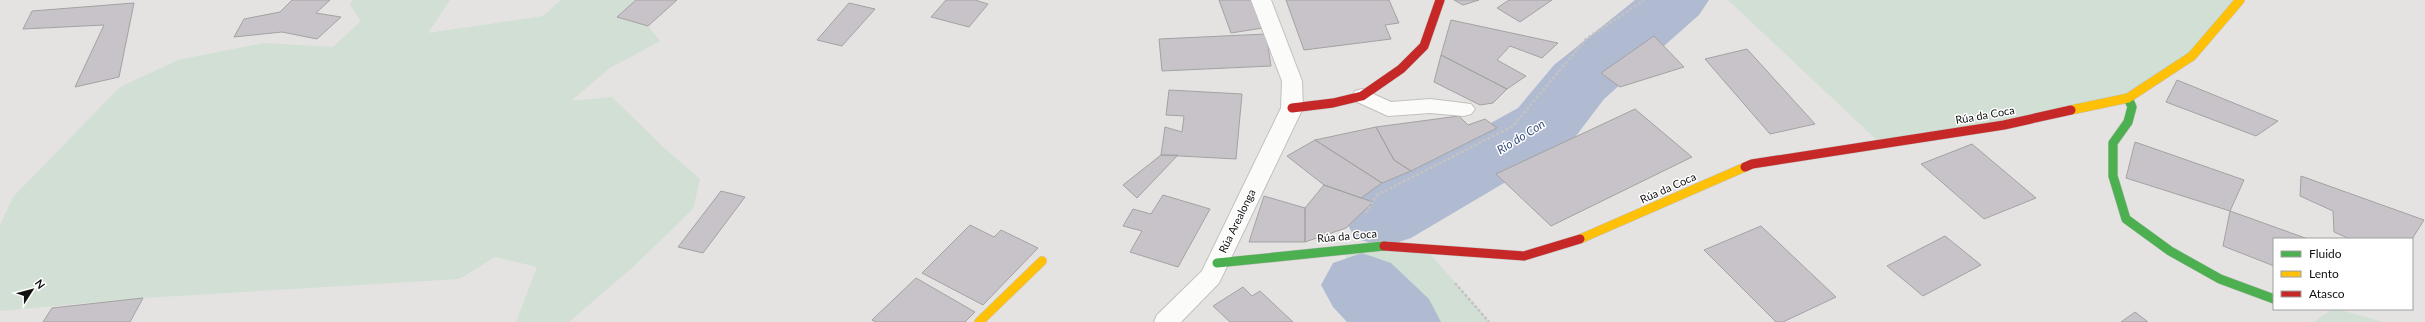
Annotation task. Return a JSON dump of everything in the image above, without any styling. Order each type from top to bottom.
[{"type":"street","name":"Rúa Arealonga","points":[[1166,322],[1210,277],[1292,108],[1292,81],[1261,0]]},
{"type":"street","points":[[1292,108],[1333,103],[1362,96],[1401,69],[1424,46],[1440,0]]},
{"type":"street","name":"Rúa da Coca","points":[[1217,262],[1378,244],[1524,256],[1588,236],[1752,164],[2004,125],[2128,98],[2192,56],[2240,0]]},
{"type":"street","points":[[1362,96],[1388,109],[1430,106],[1464,109]]},
{"type":"street","points":[[2128,98],[2132,107],[2128,122],[2114,143],[2113,176],[2126,219],[2170,251],[2220,279],[2273,299]]},
{"type":"street","points":[[979,322],[1042,261]]},
{"type":"path","points":[[1425,248],[1489,322]]},
{"type":"shaded area","points":[[353,0],[450,0],[428,33],[543,16],[561,0],[636,0],[618,17],[648,26],[660,41],[610,68],[571,101],[612,97],[662,146],[700,179],[693,209],[634,266],[569,322],[516,322],[537,267],[495,257],[459,279],[143,298],[0,311],[0,225],[13,197],[120,87],[178,60],[264,43],[333,47],[361,21],[350,5]]},
{"type":"shaded area","points":[[1728,0],[2240,0],[2192,56],[2128,98],[1881,144]]},
{"type":"shaded area","points":[[1345,248],[1425,248],[1489,322],[1353,322]]},
{"type":"shaded area","points":[[2331,310],[2341,310],[2383,322],[2314,322]]},
{"type":"building","points":[[292,0],[330,0],[316,13],[341,17],[317,39],[282,32],[234,37],[244,19],[280,12]]},
{"type":"building","points":[[636,0],[677,0],[648,26],[617,17]]},
{"type":"building","points":[[946,0],[975,0],[988,4],[969,27],[931,17]]},
{"type":"building","points":[[1219,0],[1252,0],[1263,28],[1231,33]]},
{"type":"building","points":[[1286,0],[1389,0],[1399,23],[1385,25],[1391,39],[1304,50]]},
{"type":"building","points":[[1454,0],[1479,0],[1463,5]]},
{"type":"building","points":[[1509,0],[1552,0],[1520,22],[1497,8]]},
{"type":"building","points":[[134,3],[119,77],[75,87],[104,25],[23,29],[32,11]]},
{"type":"building","points":[[849,3],[875,9],[842,46],[817,40]]},
{"type":"building","points":[[1451,20],[1558,43],[1542,58],[1510,46],[1497,60],[1526,76],[1507,89],[1441,55]]},
{"type":"building","points":[[1266,34],[1271,66],[1162,71],[1159,39]]},
{"type":"building","points":[[1654,36],[1684,67],[1620,87],[1601,73]]},
{"type":"building","points":[[1747,49],[1815,124],[1770,134],[1705,59]]},
{"type":"building","points":[[1441,55],[1507,89],[1493,103],[1480,105],[1434,82]]},
{"type":"building","points":[[2177,80],[2278,121],[2256,136],[2166,102]]},
{"type":"building","points":[[1169,90],[1242,94],[1236,159],[1161,155],[1165,127],[1182,132],[1184,116],[1166,115]]},
{"type":"building","points":[[1635,109],[1692,157],[1551,226],[1496,174]]},
{"type":"building","points":[[1459,116],[1468,125],[1485,119],[1497,128],[1411,171],[1394,160],[1376,127]]},
{"type":"building","points":[[1376,127],[1394,160],[1411,171],[1382,183],[1315,140]]},
{"type":"building","points":[[1315,140],[1382,183],[1361,198],[1324,185],[1287,156]]},
{"type":"building","points":[[2135,142],[2244,180],[2230,211],[2126,178]]},
{"type":"building","points":[[1972,144],[2036,198],[1984,219],[1921,164]]},
{"type":"building","points":[[1161,155],[1178,155],[1137,198],[1123,185]]},
{"type":"building","points":[[2301,176],[2424,220],[2413,238],[2348,238],[2334,232],[2333,211],[2300,196]]},
{"type":"building","points":[[1324,185],[1373,202],[1346,228],[1305,242],[1305,208]]},
{"type":"building","points":[[721,191],[745,197],[703,253],[678,247]]},
{"type":"building","points":[[1163,195],[1210,209],[1178,267],[1130,252],[1142,231],[1123,226],[1133,209],[1151,214]]},
{"type":"building","points":[[1264,196],[1305,208],[1305,242],[1249,242]]},
{"type":"building","points":[[2230,211],[2305,238],[2273,238],[2273,266],[2223,246]]},
{"type":"building","points":[[970,225],[994,237],[1001,230],[1038,248],[983,305],[922,273]]},
{"type":"building","points":[[1761,226],[1836,297],[1783,322],[1776,322],[1704,250]]},
{"type":"building","points":[[1945,236],[1981,265],[1923,296],[1887,266]]},
{"type":"building","points":[[916,278],[975,312],[965,322],[876,322],[872,320]]},
{"type":"building","points":[[1243,287],[1252,296],[1260,291],[1293,322],[1230,322],[1213,306]]},
{"type":"building","points":[[143,298],[130,322],[43,322],[52,308]]},
{"type":"building","points":[[2135,312],[2148,322],[2121,322]]},
{"type":"waterway","name":"Río do Con","points":[[1383,218],[1544,126],[1579,82],[1676,0]]},
{"type":"waterway","name":"Río do Con","points":[[1362,285],[1399,322]]},
{"type":"traffic: fast","points":[[2128,98],[2132,107],[2128,122],[2113,143],[2113,176],[2126,219],[2170,251],[2220,279],[2273,299]]},
{"type":"traffic: fast","points":[[1217,263],[1384,246]]},
{"type":"traffic: slow","points":[[2071,110],[2128,98],[2192,56],[2240,0]]},
{"type":"traffic: slow","points":[[1580,239],[1745,167]]},
{"type":"traffic: slow","points":[[979,322],[1042,261]]},
{"type":"traffic: jam","points":[[1292,108],[1333,103],[1362,96],[1401,69],[1424,46],[1440,0]]},
{"type":"traffic: jam","points":[[1745,167],[1752,164],[2004,125],[2071,110]]},
{"type":"traffic: jam","points":[[1384,246],[1524,256],[1580,239]]}]
